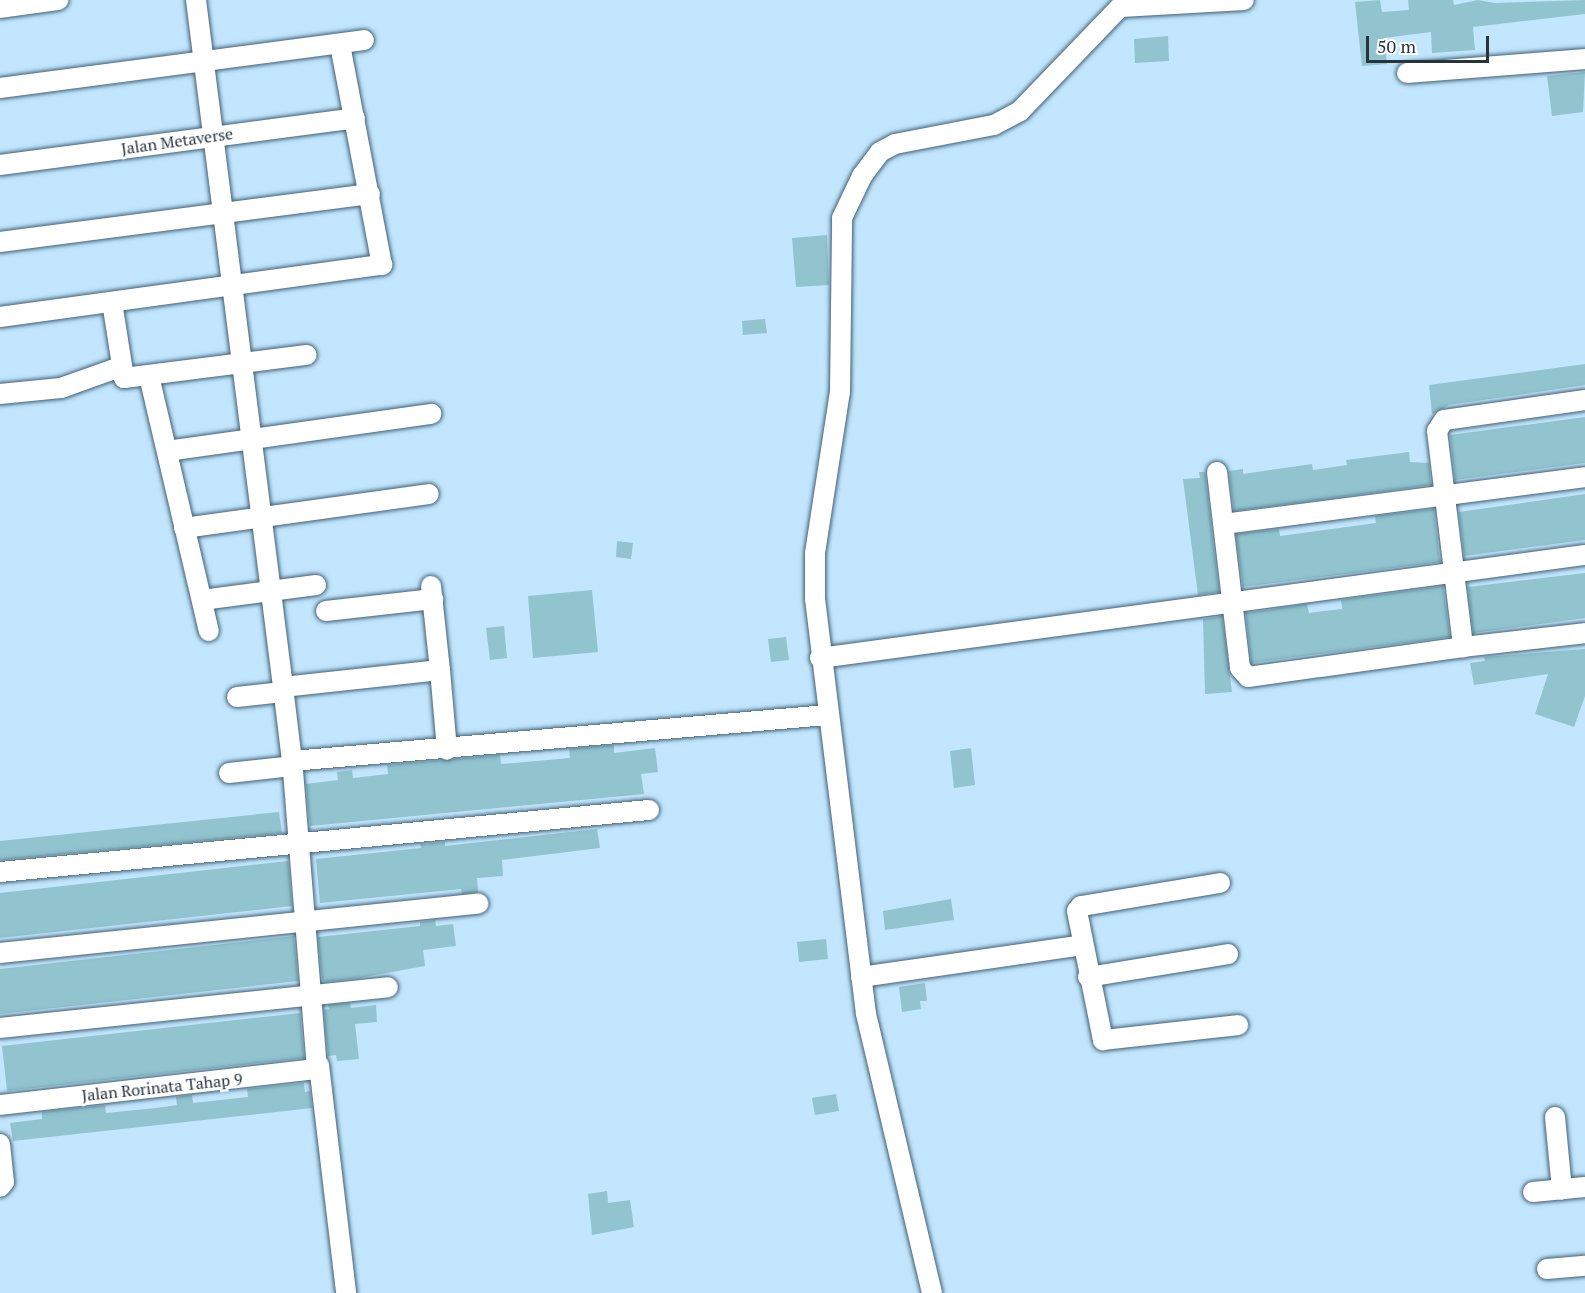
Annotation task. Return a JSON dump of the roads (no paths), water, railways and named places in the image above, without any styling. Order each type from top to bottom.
[{"type":"street","points":[[0,8],[58,0]]},
{"type":"street","points":[[196,0],[292,763],[297,842],[319,1063],[346,1293]]},
{"type":"street","points":[[932,1293],[866,1014],[820,658],[815,553],[840,392],[842,218],[862,176],[880,152],[894,144],[994,125],[1020,111],[1124,3],[1244,0]]},
{"type":"street","points":[[0,88],[203,64],[364,40]]},
{"type":"street","points":[[0,316],[233,287],[382,265],[340,45]]},
{"type":"street","points":[[1407,73],[1585,59]]},
{"type":"street","name":"Jalan Metaverse","points":[[0,165],[354,118]]},
{"type":"street","points":[[0,242],[370,194]]},
{"type":"street","points":[[112,302],[120,367],[124,378],[307,355]]},
{"type":"street","points":[[0,394],[61,388],[120,367]]},
{"type":"street","points":[[149,376],[209,631]]},
{"type":"street","points":[[1463,647],[1455,572],[1443,496],[1438,424],[1585,400]]},
{"type":"street","points":[[167,451],[431,414]]},
{"type":"street","points":[[1217,472],[1240,668],[1248,677],[1463,647],[1585,633]]},
{"type":"street","points":[[1224,524],[1585,477]]},
{"type":"street","points":[[184,528],[429,494]]},
{"type":"street","points":[[820,658],[1585,555]]},
{"type":"street","points":[[202,600],[316,585]]},
{"type":"street","points":[[326,611],[432,592],[447,750]]},
{"type":"street","points":[[237,696],[440,670]]},
{"type":"street","points":[[229,773],[292,763],[827,715]]},
{"type":"street","points":[[0,872],[649,810]]},
{"type":"street","points":[[1220,883],[1081,906],[1077,911],[1088,977],[1103,1040],[1238,1025]]},
{"type":"street","points":[[0,953],[305,919],[478,904]]},
{"type":"street","points":[[861,977],[1083,945]]},
{"type":"street","points":[[1088,977],[1228,954]]},
{"type":"street","points":[[0,1028],[388,987]]},
{"type":"street","name":"Jalan Rorinata Tahap 9","points":[[0,1106],[312,1071],[319,1063]]},
{"type":"street","points":[[1555,1117],[1562,1190]]},
{"type":"street","points":[[0,1144],[4,1182],[0,1187]]},
{"type":"street","points":[[1533,1192],[1585,1187]]},
{"type":"street","points":[[1547,1269],[1585,1266]]}]
